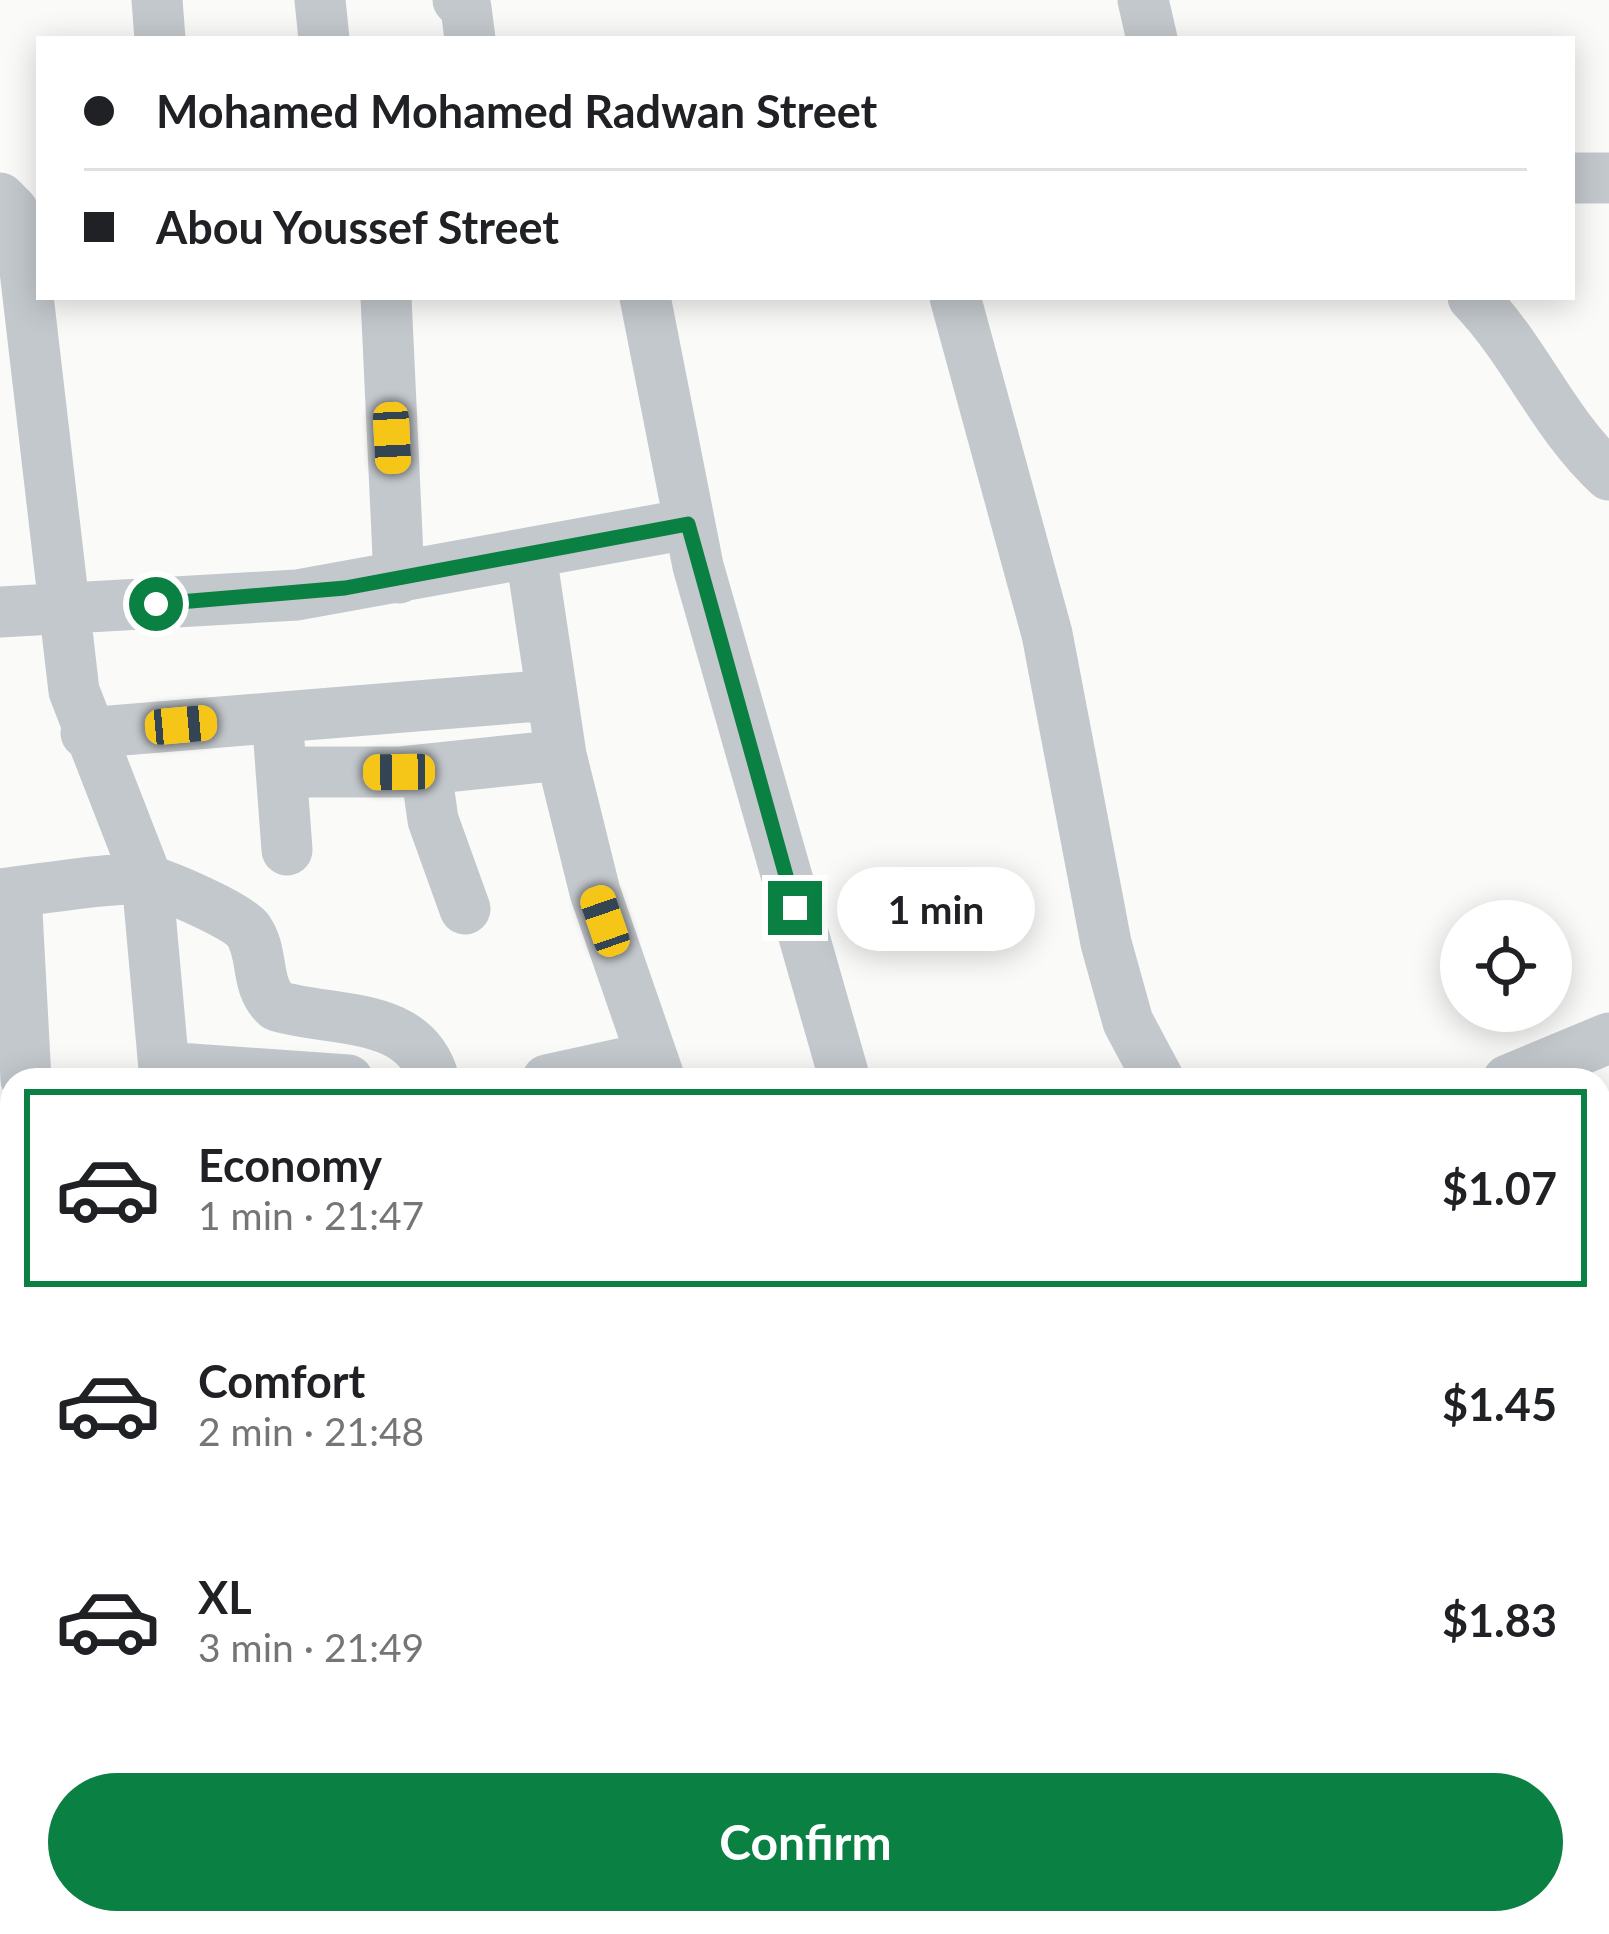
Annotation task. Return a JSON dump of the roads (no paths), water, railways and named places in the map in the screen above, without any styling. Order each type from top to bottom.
[{"type":"street","points":[[157,0],[160,36]]},
{"type":"street","points":[[320,0],[324,36]]},
{"type":"street","points":[[1144,0],[1151,36]]},
{"type":"street","points":[[1575,178],[1609,178]]},
{"type":"street","points":[[20,224],[74,692],[86,733],[147,879],[164,1068]]},
{"type":"street","points":[[386,300],[399,578]]},
{"type":"street","points":[[646,300],[688,524],[842,1068]]},
{"type":"street","points":[[956,300],[1047,634],[1106,943],[1128,1022],[1153,1068]]},
{"type":"street","points":[[1476,300],[1508,332],[1564,427],[1609,475]]},
{"type":"street","points":[[0,612],[297,595],[688,524]]},
{"type":"street","points":[[531,555],[561,755],[596,892],[656,1068]]},
{"type":"street","points":[[86,733],[550,695]]},
{"type":"street","points":[[277,717],[287,850]]},
{"type":"street","points":[[281,772],[427,770],[561,755]]},
{"type":"street","points":[[427,770],[433,820],[465,909]]},
{"type":"street","points":[[25,1068],[8,893],[147,879],[237,917],[257,948],[262,986],[278,1006],[396,1029],[428,1055],[431,1068]]},
{"type":"street","points":[[1537,1068],[1609,1038]]}]
